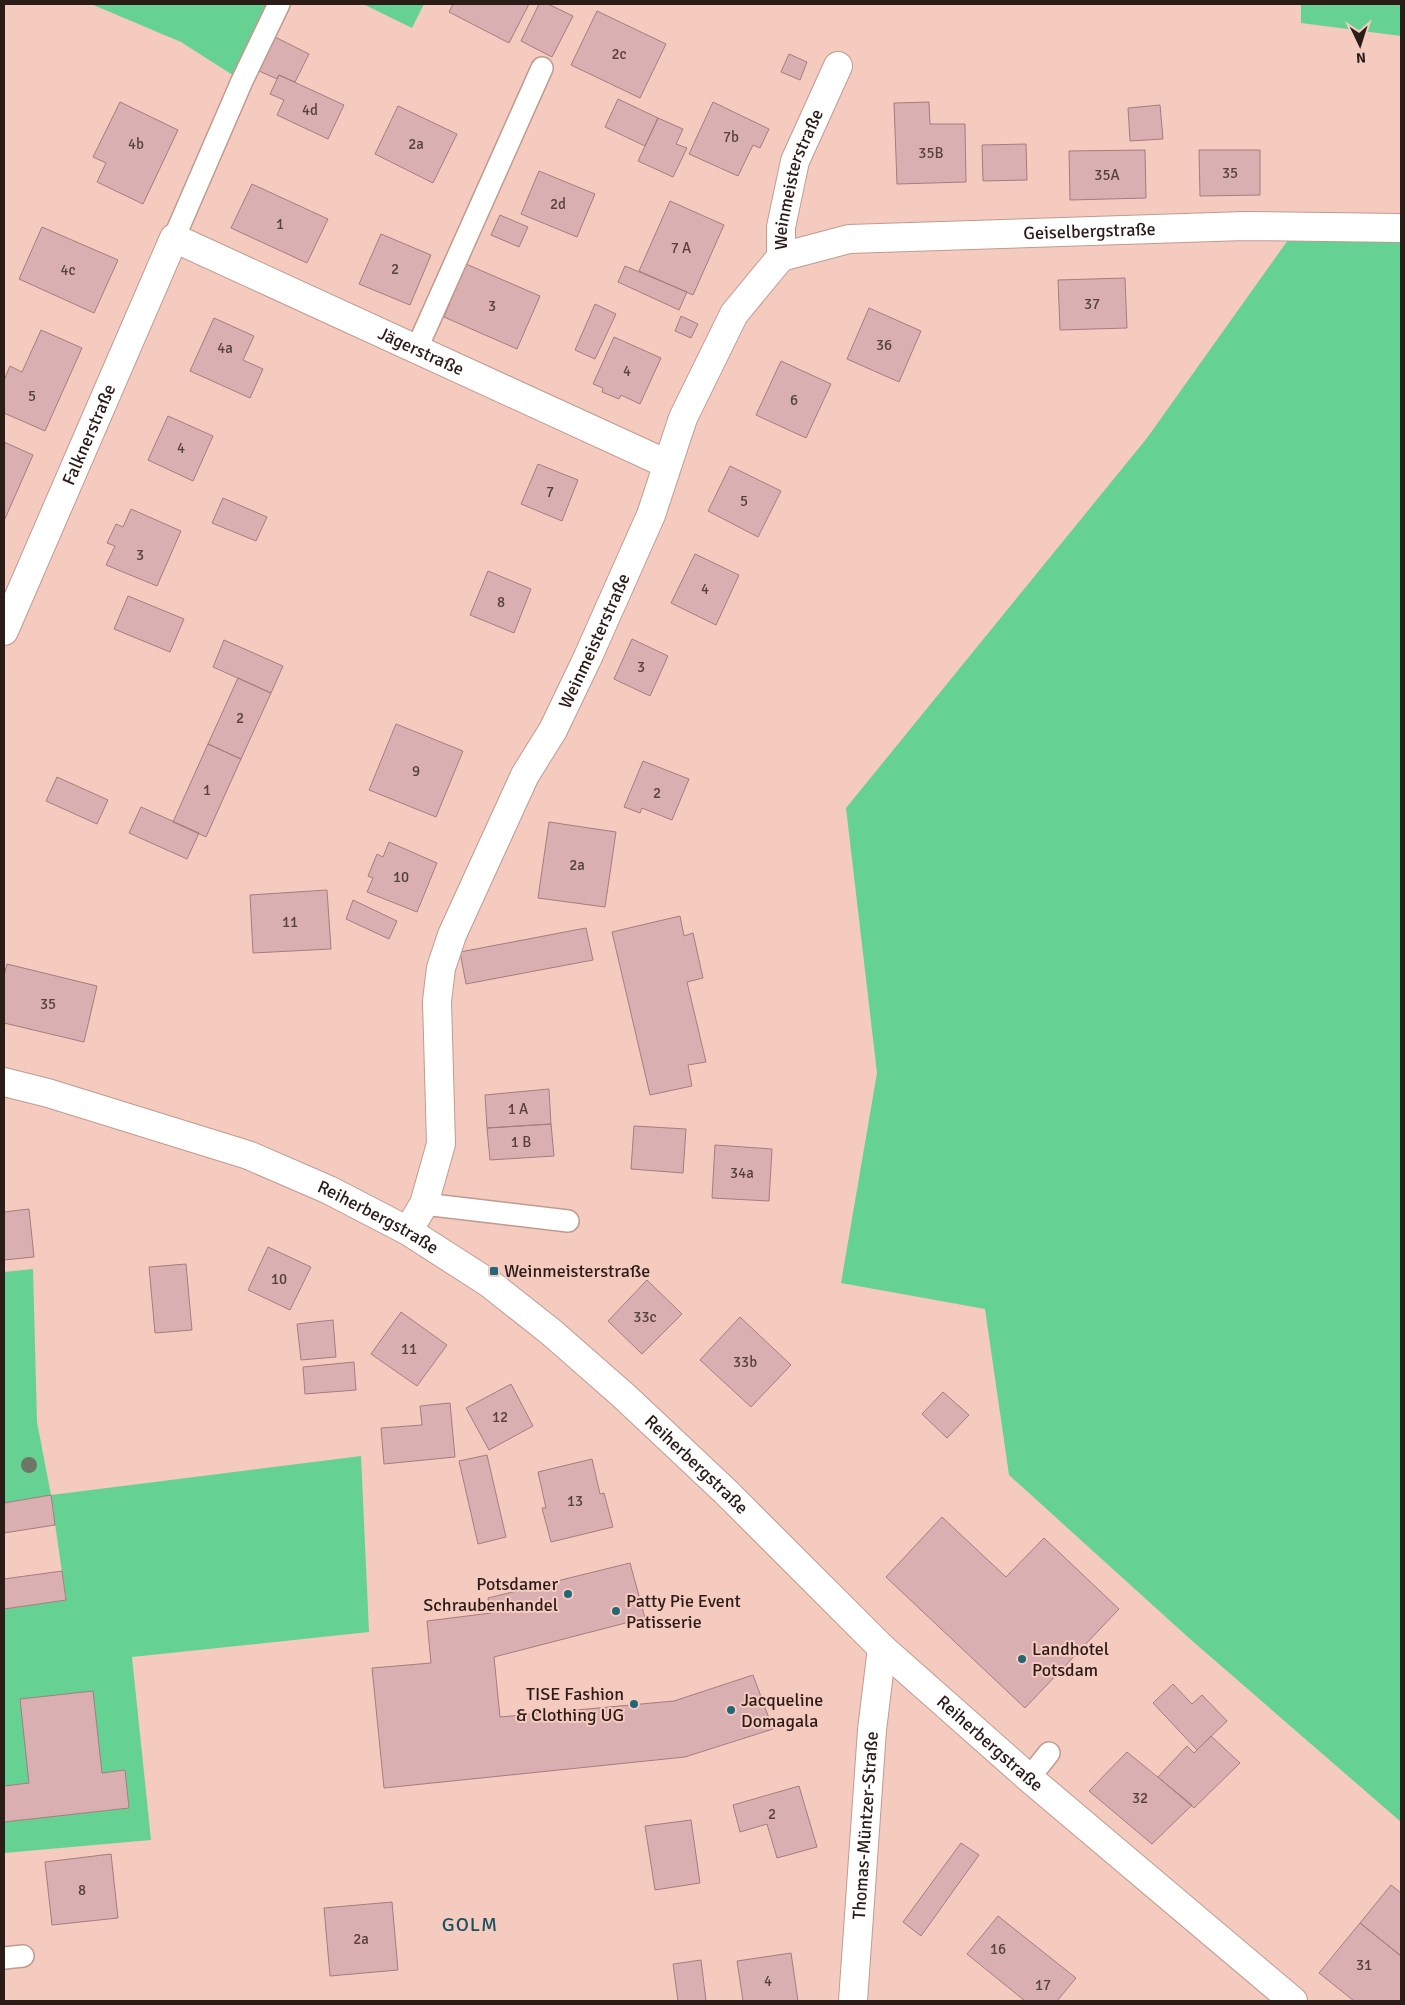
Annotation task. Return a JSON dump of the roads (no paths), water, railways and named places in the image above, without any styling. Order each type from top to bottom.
[{"type":"street","name":"Weinmeisterstraße","points":[[408,1231],[424,1204],[441,1144],[437,1001],[441,968],[452,935],[526,774],[553,730],[587,659],[651,515],[683,418],[734,314],[781,257],[781,227],[795,161],[838,66]]},
{"type":"street","name":"Geiselbergstraße","points":[[781,257],[849,239],[1245,226],[1401,228]]},
{"type":"street","name":"Jägerstraße","points":[[174,238],[667,464]]},
{"type":"street","name":"Falknerstraße","points":[[4,631],[174,238]]},
{"type":"street","name":"Reiherbergstraße","points":[[4,1082],[48,1093],[248,1155],[329,1190],[408,1231],[489,1283],[551,1332],[624,1396],[726,1492],[882,1648],[1029,1778],[1293,2001]]},
{"type":"street","name":"Thomas-Müntzer-Straße","points":[[853,2001],[872,1730],[882,1648]]},
{"type":"lane","points":[[174,238],[242,81],[279,4]]},
{"type":"lane","points":[[417,348],[542,68]]},
{"type":"lane","points":[[424,1204],[568,1221]]},
{"type":"lane","points":[[1029,1778],[1049,1753]]},
{"type":"place","name":"Weinmeisterstraße","points":[[494,1271]]},
{"type":"place","name":"Potsdamer Schraubenhandel","points":[[568,1594]]},
{"type":"place","name":"Patty Pie Event Patisserie","points":[[616,1611]]},
{"type":"place","name":"Landhotel Potsdam","points":[[1022,1659]]},
{"type":"place","name":"TISE Fashion & Clothing UG","points":[[634,1704]]},
{"type":"place","name":"Jacqueline Domagala","points":[[731,1710]]},
{"type":"district","name":"GOLM","points":[[470,1924]]}]
